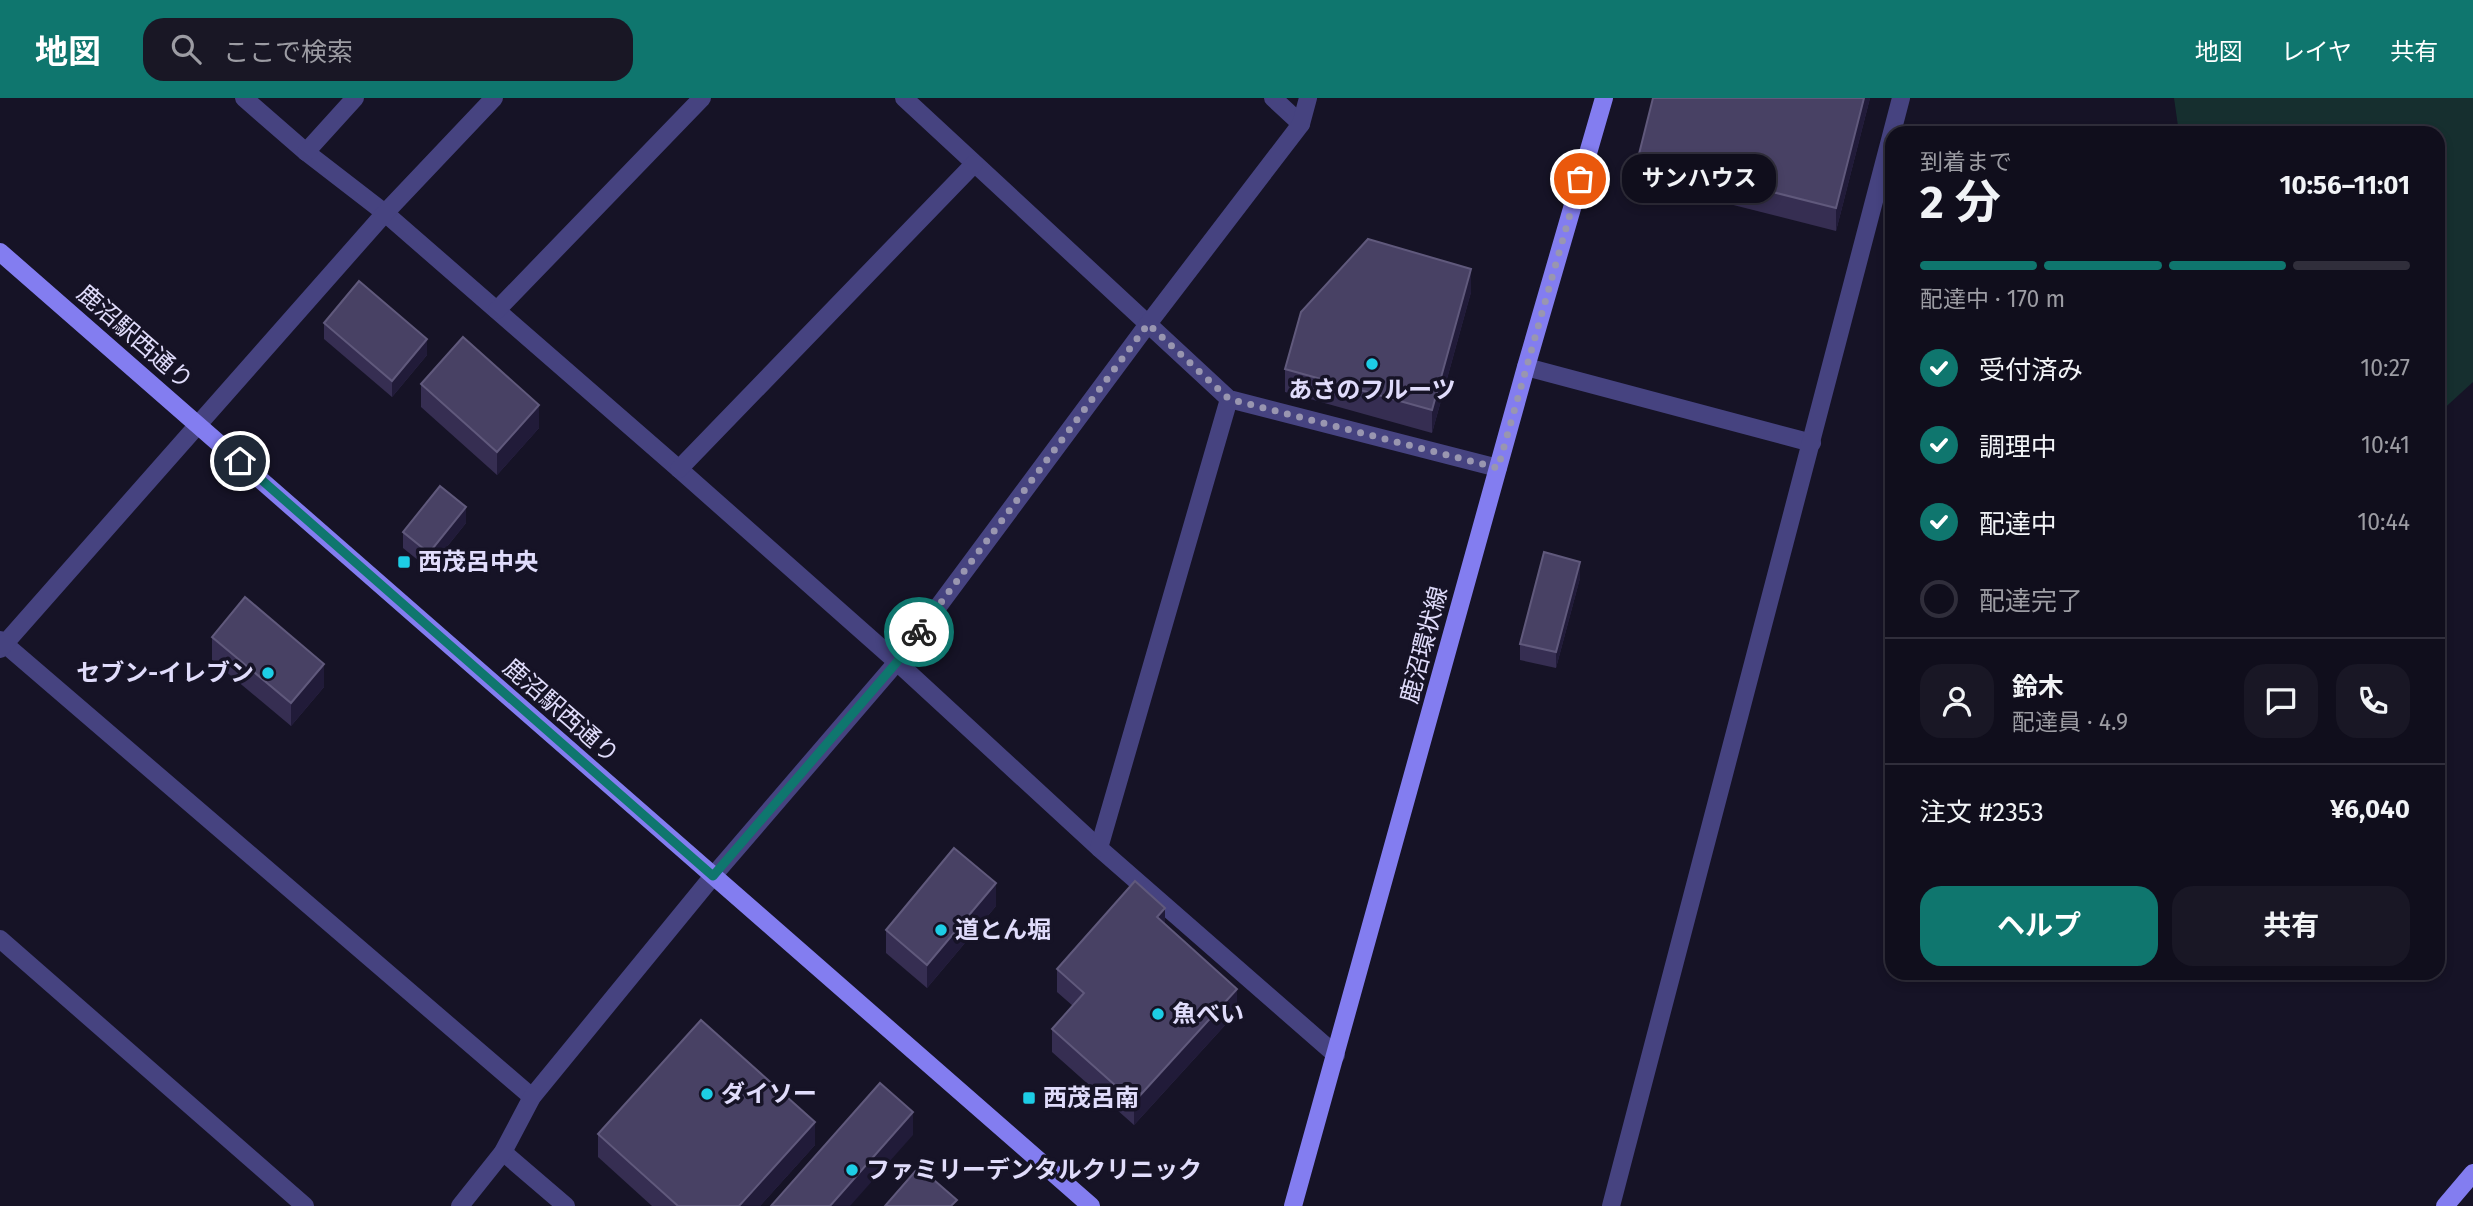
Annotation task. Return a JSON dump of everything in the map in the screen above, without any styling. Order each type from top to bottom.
[{"type":"street","points":[[244,98],[306,152],[385,213],[679,469],[897,662],[1099,848],[1336,1055]]},
{"type":"street","points":[[306,152],[355,98]]},
{"type":"street","points":[[494,98],[385,213],[2,645],[532,1097]]},
{"type":"street","points":[[497,310],[702,98]]},
{"type":"street","points":[[904,98],[1229,399],[1498,468]]},
{"type":"street","points":[[1273,98],[1301,124]]},
{"type":"street","points":[[460,1206],[503,1152],[532,1097],[713,876],[897,662],[1148,324],[1301,124],[1308,98]]},
{"type":"street","name":"鹿沼環状線","points":[[1293,1206],[1526,367],[1604,98]]},
{"type":"street","points":[[1893,126],[1901,98]]},
{"type":"street","points":[[1611,1206],[1885,156]]},
{"type":"street","points":[[679,469],[974,164]]},
{"type":"street","name":"鹿沼駅西通り","points":[[0,252],[1091,1206]]},
{"type":"street","points":[[1526,367],[1812,443]]},
{"type":"street","points":[[1099,848],[1229,399]]},
{"type":"street","points":[[0,939],[305,1206]]},
{"type":"street","points":[[503,1152],[566,1206]]},
{"type":"street","points":[[2445,1206],[2473,1173]]},
{"type":"green space","points":[[2174,98],[2473,98],[2473,382],[2445,408],[2445,126],[2178,126]]},
{"type":"building","points":[[1653,98],[1864,98],[1836,208],[1638,158]]},
{"type":"building","name":"あさのフルーツ","points":[[1368,239],[1471,269],[1432,410],[1285,369],[1301,312]]},
{"type":"building","points":[[359,281],[427,339],[392,381],[324,323]]},
{"type":"building","points":[[463,337],[539,405],[497,452],[421,384]]},
{"type":"building","points":[[440,486],[466,507],[429,553],[403,532]]},
{"type":"building","points":[[1544,552],[1580,562],[1556,652],[1520,644]]},
{"type":"building","points":[[245,597],[324,664],[291,703],[212,637]]},
{"type":"building","points":[[954,848],[996,883],[927,965],[886,930]]},
{"type":"building","name":"魚べい","points":[[1135,881],[1165,908],[1157,917],[1237,989],[1134,1102],[1052,1029],[1084,993],[1057,969]]},
{"type":"building","name":"ダイソー","points":[[701,1020],[815,1122],[739,1206],[678,1206],[598,1134]]},
{"type":"building","points":[[880,1083],[913,1112],[830,1206],[771,1206]]},
{"type":"building","points":[[919,1167],[957,1200],[951,1206],[885,1206]]},
{"type":"way so far","points":[[919,632],[1148,324],[1229,399],[1498,468],[1580,179]]},
{"type":"place","name":"サンハウス","points":[[1580,179]]},
{"type":"place","name":"あさのフルーツ","points":[[1372,364]]},
{"type":"place","name":"西茂呂中央","points":[[404,562]]},
{"type":"place","name":"セブン-イレブン","points":[[268,673]]},
{"type":"place","name":"道とん堀","points":[[941,930]]},
{"type":"place","name":"魚べい","points":[[1158,1014]]},
{"type":"place","name":"ダイソー","points":[[707,1094]]},
{"type":"place","name":"西茂呂南","points":[[1029,1098]]},
{"type":"place","name":"ファミリーデンタルクリニック","points":[[852,1170]]},
{"type":"route","points":[[240,461],[713,876],[897,662],[919,632]]}]
